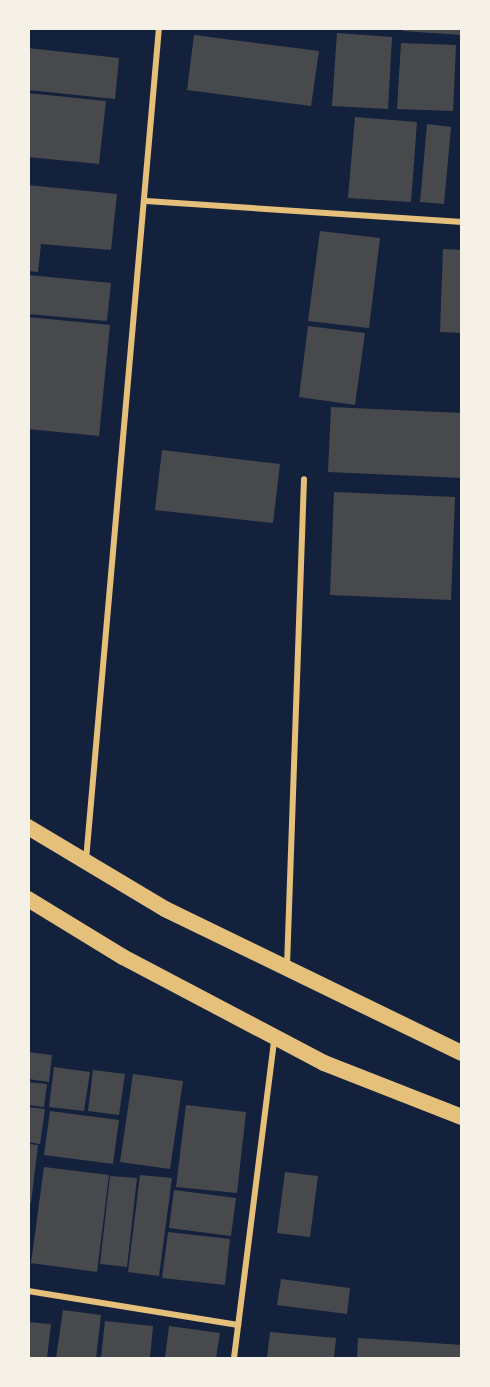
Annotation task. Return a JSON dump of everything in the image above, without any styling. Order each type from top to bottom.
[{"type":"highway","points":[[28,827],[86,863],[287,973],[462,1053]]},
{"type":"highway","points":[[28,898],[123,957],[324,1063],[462,1117]]},
{"type":"street","points":[[86,863],[146,201],[159,28]]},
{"type":"street","points":[[146,201],[462,222]]},
{"type":"street","points":[[287,973],[304,479]]},
{"type":"street","points":[[234,1359],[275,1036]]},
{"type":"street","points":[[28,1291],[238,1324]]},
{"type":"building","points":[[403,28],[462,28],[462,35],[403,31]]},
{"type":"building","points":[[337,33],[392,37],[388,109],[332,106]]},
{"type":"building","points":[[194,35],[319,51],[311,106],[187,90]]},
{"type":"building","points":[[401,43],[456,45],[453,111],[397,109]]},
{"type":"building","points":[[28,48],[119,58],[115,99],[28,90]]},
{"type":"building","points":[[28,93],[106,101],[99,164],[28,157]]},
{"type":"building","points":[[355,117],[417,122],[411,202],[348,198]]},
{"type":"building","points":[[427,124],[451,127],[444,204],[420,202]]},
{"type":"building","points":[[28,185],[117,194],[111,250],[41,244],[38,272],[28,271]]},
{"type":"building","points":[[320,231],[380,238],[369,328],[308,321]]},
{"type":"building","points":[[443,249],[462,250],[462,333],[440,332]]},
{"type":"building","points":[[28,275],[111,283],[107,321],[28,314]]},
{"type":"building","points":[[28,317],[110,325],[99,436],[28,429]]},
{"type":"building","points":[[308,326],[365,333],[355,405],[299,397]]},
{"type":"building","points":[[331,407],[462,413],[462,478],[328,472]]},
{"type":"building","points":[[162,450],[280,464],[273,523],[155,510]]},
{"type":"building","points":[[334,492],[455,497],[451,600],[330,595]]},
{"type":"building","points":[[28,1052],[52,1055],[49,1082],[28,1079]]},
{"type":"building","points":[[54,1067],[90,1072],[84,1111],[49,1107]]},
{"type":"building","points":[[93,1070],[125,1074],[119,1115],[88,1111]]},
{"type":"building","points":[[133,1074],[183,1081],[170,1169],[120,1162]]},
{"type":"building","points":[[28,1082],[47,1084],[44,1107],[28,1105]]},
{"type":"building","points":[[186,1105],[246,1112],[237,1193],[176,1187]]},
{"type":"building","points":[[28,1107],[45,1109],[40,1144],[28,1142]]},
{"type":"building","points":[[50,1111],[119,1120],[113,1164],[44,1155]]},
{"type":"building","points":[[28,1144],[38,1145],[31,1203],[28,1203]]},
{"type":"building","points":[[44,1167],[109,1175],[97,1272],[31,1263]]},
{"type":"building","points":[[285,1172],[318,1176],[310,1237],[277,1233]]},
{"type":"building","points":[[140,1175],[172,1178],[159,1276],[128,1272]]},
{"type":"building","points":[[110,1176],[137,1178],[127,1267],[100,1264]]},
{"type":"building","points":[[174,1190],[236,1198],[231,1236],[169,1228]]},
{"type":"building","points":[[168,1232],[230,1239],[225,1285],[162,1278]]},
{"type":"building","points":[[281,1279],[350,1288],[347,1314],[277,1305]]},
{"type":"building","points":[[63,1310],[101,1315],[96,1358],[56,1358]]},
{"type":"building","points":[[105,1321],[153,1326],[150,1358],[101,1358]]},
{"type":"building","points":[[28,1322],[51,1324],[47,1358],[28,1358]]},
{"type":"building","points":[[169,1326],[220,1333],[216,1358],[165,1358]]},
{"type":"building","points":[[270,1332],[336,1338],[334,1358],[267,1358]]},
{"type":"building","points":[[358,1338],[462,1345],[462,1358],[357,1358]]}]
